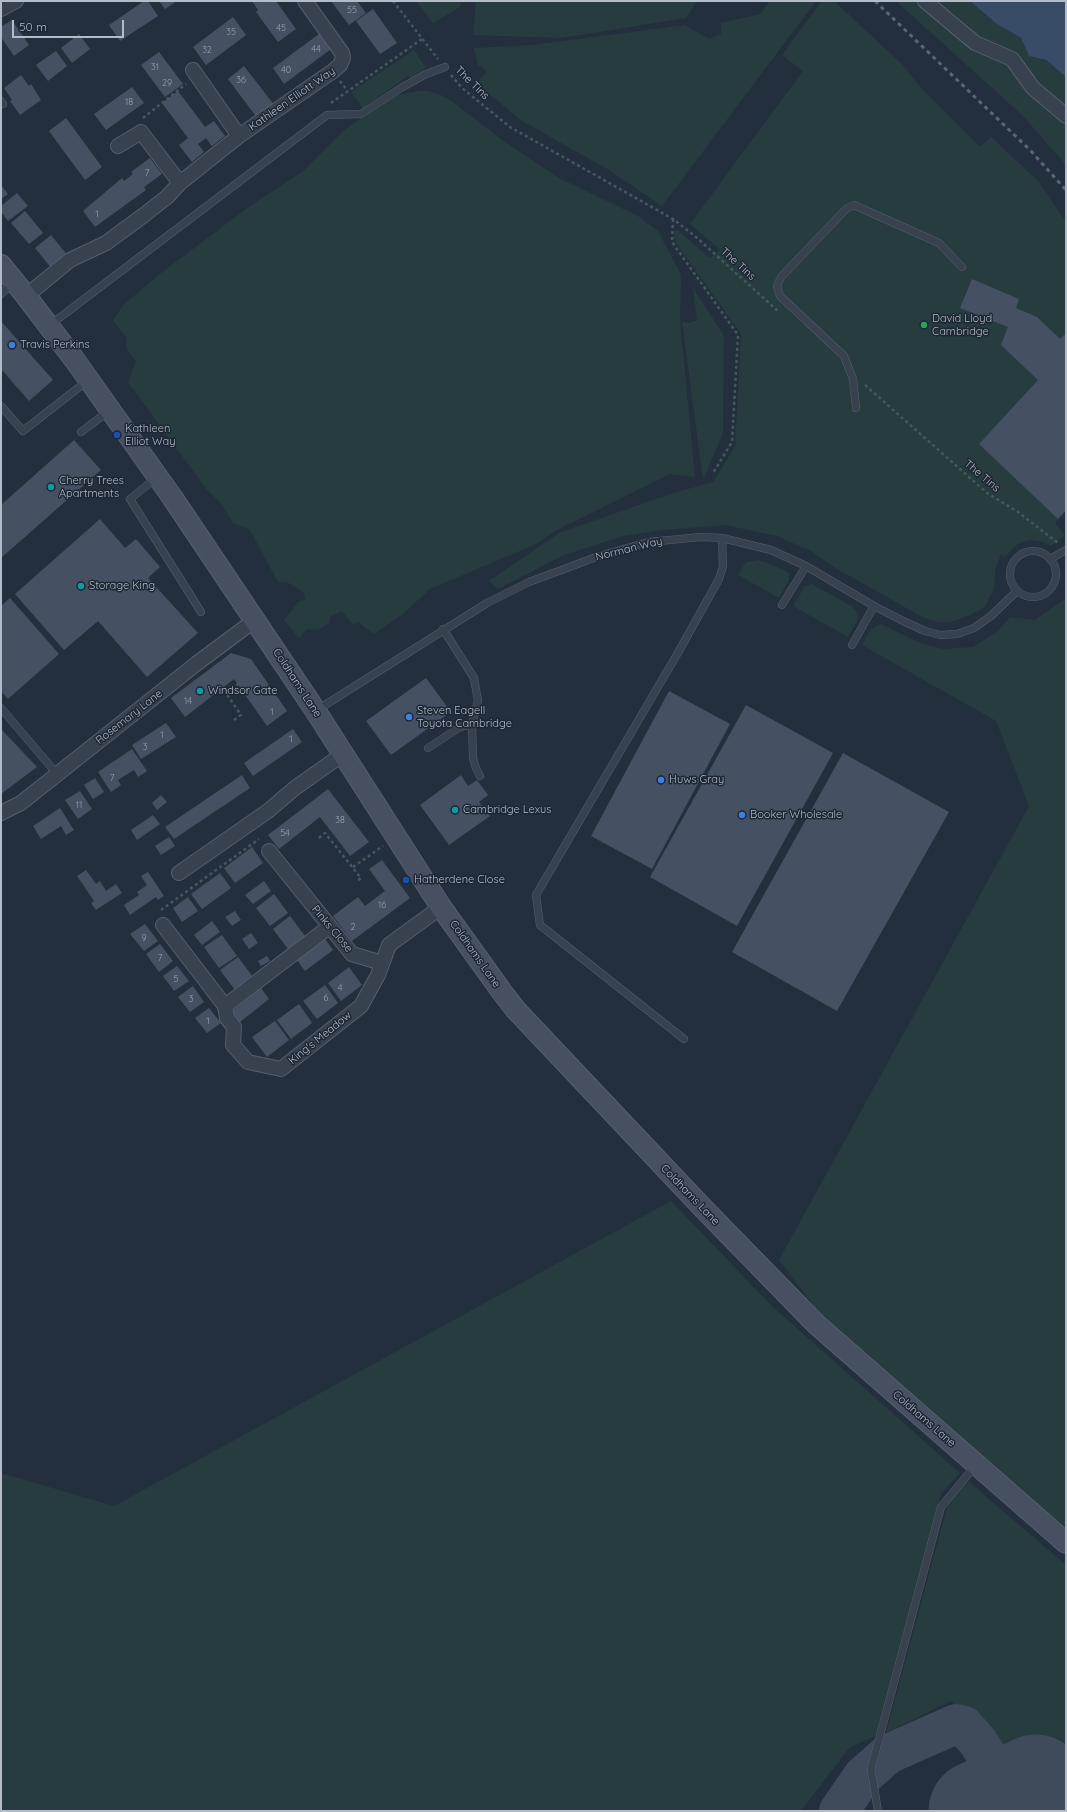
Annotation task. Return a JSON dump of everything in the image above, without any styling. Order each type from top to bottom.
[{"type":"street","points":[[1,9],[16,1]]},
{"type":"street","name":"Kathleen Elliott Way","points":[[14,290],[70,260],[106,243],[167,197],[180,184],[239,136],[333,71],[343,58],[342,54],[304,1]]},
{"type":"street","points":[[925,1],[975,42],[1012,59],[1033,88],[1066,116]]},
{"type":"street","name":"Kathleen Elliott Way","points":[[195,73],[239,136]]},
{"type":"street","points":[[118,146],[141,132],[180,184]]},
{"type":"street","name":"Coldhams Lane","points":[[1,265],[14,290],[49,325],[158,477],[315,710],[442,907],[516,1010],[701,1206],[816,1324],[1066,1543]]},
{"type":"street","name":"Rosemary Lane","points":[[1,813],[21,803],[255,620]]},
{"type":"street","points":[[179,873],[268,811],[294,788],[343,754]]},
{"type":"street","name":"Pinks Close","points":[[269,851],[352,954],[382,963]]},
{"type":"street","points":[[382,963],[389,945],[442,907]]},
{"type":"street","name":"King's Meadow","points":[[163,925],[225,1006],[227,1018],[234,1028],[233,1045],[248,1062],[281,1069],[360,1006],[382,963]]},
{"type":"street","points":[[225,1006],[329,926]]},
{"type":"lane","points":[[49,325],[327,115],[361,114],[401,88],[426,74],[444,67]]},
{"type":"lane","points":[[856,408],[853,379],[844,356],[780,296],[777,286],[785,271],[846,209],[854,205],[939,244],[962,267]]},
{"type":"lane","points":[[1,406],[23,431],[88,379]]},
{"type":"lane","points":[[81,432],[110,410]]},
{"type":"lane","points":[[158,477],[130,499],[201,612]]},
{"type":"lane","name":"Norman Way","points":[[315,710],[487,603],[530,582],[596,557],[648,542],[701,536],[722,538],[771,550],[806,566],[874,606],[925,631],[940,635],[957,634],[974,628],[991,616],[1016,591]]},
{"type":"lane","points":[[684,1039],[540,925],[536,895],[679,651],[719,579],[723,566],[722,538]]},
{"type":"lane","points":[[1036,551],[1044,554],[1050,559],[1055,566],[1056,576],[1055,582],[1048,592],[1039,596],[1029,597],[1016,591],[1012,584],[1010,573],[1015,559],[1024,553],[1036,551]]},
{"type":"lane","points":[[1050,559],[1065,551]]},
{"type":"lane","points":[[782,605],[806,566]]},
{"type":"lane","points":[[852,645],[874,606]]},
{"type":"lane","points":[[443,629],[474,678],[478,701],[472,724],[473,758],[480,776]]},
{"type":"lane","points":[[1,708],[57,774]]},
{"type":"lane","points":[[428,748],[460,727],[472,724]]},
{"type":"lane","points":[[878,1811],[871,1769],[941,1507],[976,1464]]},
{"type":"path","name":"The Tins","points":[[393,1],[462,88],[510,127],[673,219],[701,241],[785,318]]},
{"type":"path","points":[[141,132],[142,118],[195,73]]},
{"type":"path","points":[[673,219],[672,242],[738,335],[732,442],[713,473]]},
{"type":"path","name":"The Tins","points":[[853,379],[868,387],[987,493],[1023,516],[1056,541],[1065,551]]},
{"type":"path","points":[[234,720],[240,715],[226,693],[238,684]]},
{"type":"path","points":[[248,824],[269,851]]},
{"type":"path","points":[[319,838],[325,833],[361,878],[356,882]]},
{"type":"path","points":[[353,867],[396,837]]},
{"type":"path","points":[[163,925],[155,915],[259,839]]},
{"type":"green space","points":[[416,1],[461,1],[460,7],[433,23]]},
{"type":"green space","points":[[476,1],[697,1],[686,18],[561,38],[473,35]]},
{"type":"green space","points":[[770,1],[816,1],[662,206],[609,170],[522,121],[477,84],[487,71],[478,65],[474,48],[532,45],[685,25],[710,39],[721,34],[721,23],[760,14]]},
{"type":"green space","name":"David Lloyd Cambridge","points":[[822,1],[834,1],[902,64],[922,89],[980,147],[991,137],[1039,182],[1066,222],[1066,510],[1055,523],[1065,535],[1051,546],[1043,542],[1029,540],[1019,543],[1004,557],[1001,554],[995,571],[994,589],[985,607],[970,615],[951,622],[938,622],[924,618],[832,566],[811,551],[777,536],[725,525],[664,530],[623,536],[564,555],[498,589],[489,581],[559,533],[670,494],[713,482],[735,446],[741,334],[676,243],[674,236],[676,229],[710,258],[720,250],[690,224],[803,71],[782,55]]},
{"type":"green space","points":[[896,1],[970,1],[997,24],[1021,38],[1029,56],[1046,60],[1066,77],[1066,165],[1023,116]]},
{"type":"green space","points":[[414,50],[426,68],[410,78],[408,76],[363,108],[351,92]]},
{"type":"green space","points":[[418,91],[428,91],[441,95],[453,102],[505,142],[559,178],[638,216],[658,231],[681,275],[680,319],[695,477],[670,474],[557,530],[534,545],[430,589],[404,613],[374,634],[358,622],[353,625],[342,611],[330,617],[330,623],[318,630],[307,629],[299,638],[284,620],[299,601],[305,600],[304,593],[287,582],[278,582],[250,530],[233,523],[220,502],[207,490],[128,382],[136,361],[127,349],[126,337],[113,321],[123,305],[161,273],[250,206],[303,171],[343,131],[392,96]]},
{"type":"green space","points":[[693,288],[724,336],[723,433],[703,480],[682,322],[689,323],[697,320]]},
{"type":"green space","points":[[759,560],[789,573],[789,580],[779,598],[738,575],[746,562]]},
{"type":"green space","points":[[812,584],[853,607],[858,615],[857,621],[848,637],[793,606],[805,586]]},
{"type":"green space","points":[[1066,598],[1066,1532],[906,1399],[814,1306],[779,1260],[1029,806],[996,721],[862,645],[871,629],[881,624],[920,643],[943,649],[973,647],[998,631],[1010,617],[1035,620]]},
{"type":"green space","points":[[671,1201],[773,1307],[960,1473],[941,1494],[876,1735],[849,1748],[801,1811],[1,1811],[1,1473],[114,1506]]},
{"type":"green space","points":[[968,1481],[1066,1565],[1066,1811],[1046,1811],[1013,1740],[998,1747],[951,1701],[886,1733],[946,1511],[949,1502]]},
{"type":"water","points":[[970,1],[1066,1],[1066,77],[1046,60],[1029,56],[1021,38],[997,24]]},
{"type":"building","points":[[144,1],[148,1],[158,16],[120,41],[109,25]]},
{"type":"building","points":[[159,1],[177,1],[165,9]]},
{"type":"building","points":[[252,1],[276,1],[296,29],[278,42],[256,12],[258,10]]},
{"type":"building","points":[[331,1],[357,1],[366,13],[349,25]]},
{"type":"building","points":[[373,9],[397,43],[380,54],[356,21]]},
{"type":"building","points":[[233,17],[246,35],[206,65],[193,47]]},
{"type":"building","points":[[12,20],[29,45],[14,56],[1,37],[1,27]]},
{"type":"building","points":[[79,34],[90,49],[72,63],[61,48]]},
{"type":"building","points":[[319,34],[331,49],[284,84],[273,68]]},
{"type":"building","points":[[56,51],[67,66],[48,81],[36,65]]},
{"type":"building","points":[[159,52],[183,84],[165,97],[141,65]]},
{"type":"building","points":[[244,66],[275,106],[258,119],[228,79]]},
{"type":"building","points":[[21,75],[29,86],[31,84],[41,100],[20,115],[10,101],[12,100],[4,88]]},
{"type":"building","points":[[132,87],[144,103],[106,130],[94,114]]},
{"type":"building","points":[[178,91],[205,127],[214,121],[225,136],[212,146],[206,138],[198,144],[204,152],[192,162],[179,145],[188,138],[162,103]]},
{"type":"building","points":[[66,118],[102,167],[85,180],[49,131]]},
{"type":"building","points":[[150,158],[162,174],[144,187],[146,190],[95,227],[83,211],[122,178],[124,181],[133,174],[131,172]]},
{"type":"building","points":[[1,185],[8,194],[1,199]]},
{"type":"building","points":[[17,193],[28,206],[8,221],[1,212],[1,206]]},
{"type":"building","points":[[25,211],[43,233],[29,244],[11,223]]},
{"type":"building","points":[[51,235],[68,256],[52,269],[35,248]]},
{"type":"building","points":[[972,279],[1019,299],[1016,308],[1037,317],[1060,339],[1066,333],[1066,510],[1058,519],[979,444],[1038,380],[1001,345],[1008,327],[960,308]]},
{"type":"building","name":"Travis Perkins","points":[[1,321],[53,380],[29,401],[1,369]]},
{"type":"building","name":"Cherry Trees Apartments","points":[[74,440],[101,470],[1,558],[1,505]]},
{"type":"building","name":"Storage King","points":[[100,519],[125,548],[136,539],[160,567],[148,578],[198,633],[147,677],[98,621],[64,650],[15,594]]},
{"type":"building","points":[[10,598],[59,654],[8,699],[1,691],[1,606]]},
{"type":"building","name":"Windsor Gate","points":[[231,653],[251,659],[287,711],[267,726],[234,679],[185,717],[171,698]]},
{"type":"building","name":"Steven Eagell Toyota Cambridge","points":[[426,678],[451,712],[391,755],[366,721]]},
{"type":"building","name":"Huws Gray","points":[[669,691],[730,724],[652,869],[591,836]]},
{"type":"building","name":"Booker Wholesale","points":[[746,705],[833,753],[737,926],[650,877]]},
{"type":"building","points":[[166,723],[176,737],[141,759],[132,745]]},
{"type":"building","points":[[1,729],[37,767],[1,794]]},
{"type":"building","points":[[293,729],[302,742],[253,776],[244,763]]},
{"type":"building","points":[[132,749],[147,771],[138,777],[134,770],[118,780],[121,785],[111,792],[98,772]]},
{"type":"building","points":[[843,753],[949,812],[837,1011],[732,952]]},
{"type":"building","points":[[242,775],[250,788],[174,839],[165,827]]},
{"type":"building","name":"Cambridge Lexus","points":[[461,775],[468,786],[477,780],[488,795],[479,802],[490,816],[449,845],[420,805]]},
{"type":"building","points":[[95,778],[104,792],[93,799],[84,785]]},
{"type":"building","points":[[328,789],[369,842],[350,856],[320,817],[279,849],[268,835]]},
{"type":"building","points":[[80,791],[92,809],[78,819],[65,800]]},
{"type":"building","points":[[161,795],[167,802],[157,810],[152,803]]},
{"type":"building","points":[[60,808],[74,830],[66,835],[61,826],[41,839],[33,826]]},
{"type":"building","points":[[153,815],[160,824],[137,840],[131,830]]},
{"type":"building","points":[[169,837],[175,846],[161,855],[155,846]]},
{"type":"building","points":[[252,847],[263,863],[235,883],[224,868]]},
{"type":"building","points":[[382,860],[410,898],[352,941],[333,916],[358,897],[365,906],[385,891],[369,869]]},
{"type":"building","points":[[86,870],[96,884],[100,881],[106,891],[116,884],[122,893],[96,910],[91,903],[94,901],[77,876]]},
{"type":"building","points":[[148,872],[164,896],[158,900],[156,897],[130,915],[124,905],[139,895],[137,892],[147,885],[141,876]]},
{"type":"building","points":[[220,873],[231,888],[202,909],[191,894]]},
{"type":"building","points":[[264,881],[271,891],[253,904],[245,895]]},
{"type":"building","points":[[274,894],[288,913],[270,926],[256,908]]},
{"type":"building","points":[[188,897],[198,911],[182,922],[173,908]]},
{"type":"building","points":[[235,911],[241,920],[232,926],[225,917]]},
{"type":"building","points":[[290,916],[305,936],[288,949],[273,929]]},
{"type":"building","points":[[212,921],[220,932],[202,945],[194,935]]},
{"type":"building","points":[[145,924],[158,941],[144,951],[130,934]]},
{"type":"building","points":[[251,933],[258,943],[249,949],[242,939]]},
{"type":"building","points":[[222,935],[237,956],[219,968],[204,947]]},
{"type":"building","points":[[325,939],[333,950],[305,971],[297,960]]},
{"type":"building","points":[[160,944],[173,961],[159,972],[146,954]]},
{"type":"building","points":[[267,956],[270,961],[261,966],[258,961]]},
{"type":"building","points":[[238,957],[253,977],[235,990],[220,970]]},
{"type":"building","points":[[177,966],[189,981],[174,991],[163,976]]},
{"type":"building","points":[[349,967],[362,985],[341,1001],[328,983]]},
{"type":"building","points":[[325,985],[338,1003],[317,1019],[303,1001]]},
{"type":"building","points":[[193,986],[204,1002],[190,1012],[178,997]]},
{"type":"building","points":[[261,988],[269,999],[240,1022],[232,1011]]},
{"type":"building","points":[[299,1004],[312,1023],[291,1039],[277,1020]]},
{"type":"building","points":[[209,1008],[221,1023],[207,1033],[195,1018]]},
{"type":"building","points":[[275,1021],[289,1040],[267,1057],[252,1037]]},
{"type":"taxiway","points":[[839,1811],[863,1776],[888,1754],[956,1724],[964,1726],[979,1743],[989,1760],[995,1781],[993,1811]]},
{"type":"runway","points":[[979,1811],[1036,1785]]},
{"type":"railway","points":[[875,1],[1030,150],[1066,190]]},
{"type":"place","name":"David Lloyd Cambridge","points":[[924,325]]},
{"type":"place","name":"Travis Perkins","points":[[12,345]]},
{"type":"place","name":"Kathleen Elliot Way","points":[[117,435]]},
{"type":"place","name":"Cherry Trees Apartments","points":[[51,487]]},
{"type":"place","name":"Storage King","points":[[81,586]]},
{"type":"place","name":"Windsor Gate","points":[[200,691]]},
{"type":"place","name":"Steven Eagell Toyota Cambridge","points":[[409,717]]},
{"type":"place","name":"Huws Gray","points":[[661,780]]},
{"type":"place","name":"Cambridge Lexus","points":[[455,810]]},
{"type":"place","name":"Booker Wholesale","points":[[742,815]]},
{"type":"place","name":"Hatherdene Close","points":[[406,880]]}]
